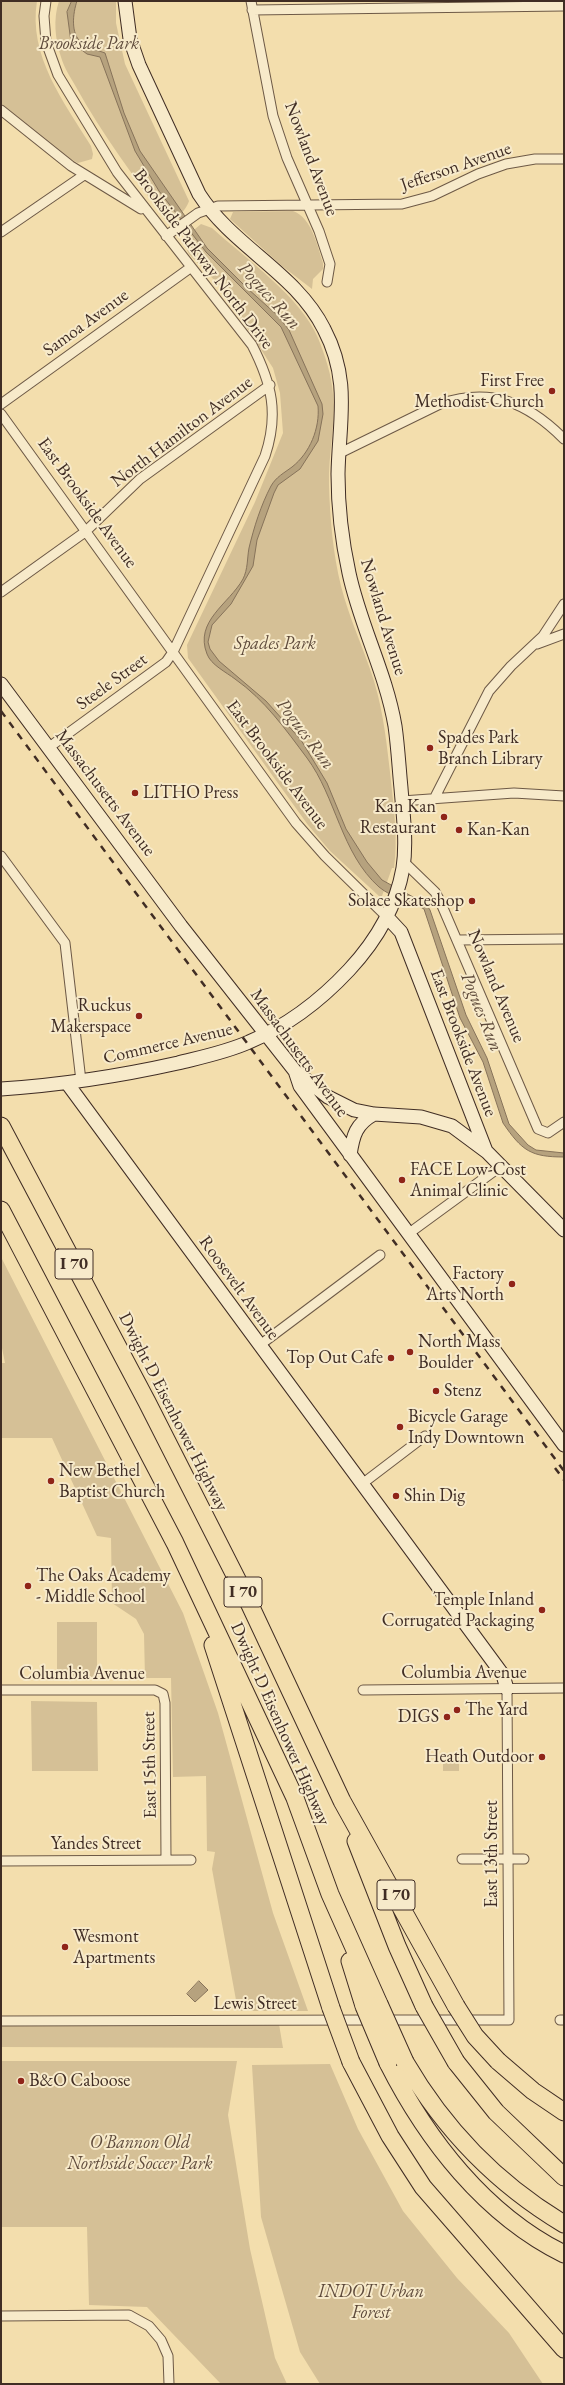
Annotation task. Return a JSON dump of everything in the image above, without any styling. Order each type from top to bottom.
[{"type":"highway","name":"Dwight D Eisenhower Highway","points":[[1,1126],[147,1402],[246,1598],[334,1785]]},
{"type":"highway","name":"Dwight D Eisenhower Highway","points":[[1,1210],[175,1543],[295,1798],[371,2005]]},
{"type":"highway","points":[[175,1543],[211,1638],[331,2008],[351,2062],[390,2136],[423,2187],[564,2349]]},
{"type":"highway","points":[[334,1785],[397,1946],[424,2006],[456,2062],[496,2112],[564,2176]]},
{"type":"highway","name":"I 70","points":[[334,1785],[456,2006],[475,2036],[498,2061],[533,2091],[564,2112]]},
{"type":"highway","points":[[371,2005],[422,2092],[465,2145],[516,2191],[564,2224]]},
{"type":"highway","points":[[371,2005],[388,2063],[425,2128],[451,2163],[505,2215],[564,2254]]},
{"type":"street","name":"Brookside Parkway North Drive","points":[[46,1],[44,29],[48,50],[54,67],[117,172],[190,268],[252,345],[264,368],[270,385],[272,428],[265,456],[173,652]]},
{"type":"street","name":"Nowland Avenue","points":[[125,1],[130,39],[139,65],[196,188],[209,209],[227,230],[292,286],[308,304],[330,341],[341,382],[343,406],[339,493],[349,572],[359,611],[388,696],[395,727],[404,832],[403,868],[387,917]]},
{"type":"street","points":[[251,5],[564,6]]},
{"type":"street","name":"Nowland Avenue","points":[[251,5],[275,121],[287,158],[308,206],[330,264],[327,282]]},
{"type":"street","points":[[2,111],[84,175],[128,200],[150,215]]},
{"type":"street","name":"Jefferson Avenue","points":[[166,236],[192,217],[218,206],[402,204],[432,196],[498,166],[527,160],[564,159]]},
{"type":"street","points":[[1,232],[84,175]]},
{"type":"street","name":"Samoa Avenue","points":[[1,404],[190,268]]},
{"type":"street","name":"North Hamilton Avenue","points":[[1,592],[85,532],[140,479],[270,385]]},
{"type":"street","points":[[340,453],[440,404],[456,399],[476,397],[497,398],[521,406],[542,419],[564,439]]},
{"type":"street","name":"East Brookside Avenue","points":[[1,414],[296,823],[325,856],[401,932],[487,1152]]},
{"type":"street","points":[[434,799],[489,691],[511,666],[534,645],[553,622],[564,604]]},
{"type":"street","points":[[534,645],[564,634]]},
{"type":"street","name":"Steele Street","points":[[48,748],[166,662],[173,652]]},
{"type":"street","name":"Massachusetts Avenue","points":[[1,684],[181,926],[294,1071],[300,1086],[564,1444]]},
{"type":"street","points":[[402,801],[514,793],[564,796]]},
{"type":"street","points":[[1,856],[65,943],[81,1081]]},
{"type":"street","name":"Nowland Avenue","points":[[403,868],[438,898],[458,940],[536,1126],[543,1132],[548,1133],[564,1122]]},
{"type":"street","name":"Commerce Avenue","points":[[1,1089],[81,1081],[194,1059],[236,1047],[266,1034],[305,1010],[339,981],[376,939],[387,917]]},
{"type":"street","points":[[458,940],[564,939]]},
{"type":"street","name":"East Brookside Avenue","points":[[294,1071],[340,1104],[374,1114],[411,1116],[442,1122],[469,1137],[487,1152],[564,1230]]},
{"type":"street","name":"Roosevelt Avenue","points":[[67,1083],[503,1675],[507,1689]]},
{"type":"street","points":[[350,1155],[356,1129],[366,1119],[374,1114]]},
{"type":"street","points":[[408,1234],[501,1166]]},
{"type":"street","points":[[260,1345],[380,1255]]},
{"type":"street","points":[[362,1484],[425,1436]]},
{"type":"street","name":"Columbia Avenue","points":[[363,1690],[564,1688]]},
{"type":"street","name":"East 13th Street","points":[[507,1689],[509,2020]]},
{"type":"street","name":"Columbia Avenue","points":[[1,1690],[155,1690],[163,1694]]},
{"type":"street","name":"East 15th Street","points":[[163,1694],[165,1703],[166,1860]]},
{"type":"street","points":[[462,1859],[524,1859]]},
{"type":"street","name":"Yandes Street","points":[[1,1861],[191,1860]]},
{"type":"street","name":"Lewis Street","points":[[1,2021],[509,2020]]},
{"type":"street","points":[[1,2316],[129,2315],[149,2326],[161,2340],[168,2356],[169,2384]]},
{"type":"green space","points":[[1,1],[37,1],[36,21],[38,41],[43,59],[50,78],[91,146],[93,154],[92,159],[78,163],[66,157],[1,103]]},
{"type":"green space","name":"Brookside Park","points":[[59,1],[116,1],[116,23],[125,64],[189,201],[186,208],[177,217],[170,221],[166,221],[119,156],[66,69],[62,61],[56,36],[55,22]]},
{"type":"green space","points":[[293,211],[305,220],[309,226],[316,240],[323,263],[323,269],[313,279],[312,289],[282,266],[230,219],[233,212]]},
{"type":"green space","name":"Spades Park","points":[[201,224],[212,228],[256,265],[286,293],[310,323],[318,338],[328,366],[334,406],[329,485],[334,549],[344,598],[370,669],[377,693],[385,731],[393,803],[396,835],[394,868],[392,868],[382,896],[380,897],[330,851],[308,825],[188,658],[187,645],[255,502],[283,433],[280,393],[273,368],[219,285],[189,254],[182,240]]},
{"type":"green space","points":[[1,1257],[183,1613],[218,1713],[273,1913],[308,2011],[238,2011],[212,1869],[215,1852],[207,1851],[206,1776],[173,1777],[171,1678],[145,1678],[144,1634],[136,1619],[112,1603],[111,1538],[97,1536],[52,1438],[1,1438],[1,1363],[5,1363],[1,1343]]},
{"type":"green space","points":[[57,1622],[97,1622],[97,1677],[57,1677]]},
{"type":"green space","points":[[31,1701],[97,1702],[98,1771],[32,1771]]},
{"type":"green space","points":[[443,1754],[459,1754],[459,1771],[443,1771]]},
{"type":"green space","points":[[279,2024],[283,2048],[1,2047],[1,2026]]},
{"type":"green space","name":"O'Bannon Old Northside Soccer Park","points":[[1,2061],[237,2061],[228,2115],[250,2249],[275,2358],[287,2384],[221,2384],[147,2307],[89,2305],[87,2227],[1,2227]]},
{"type":"green space","name":"INDOT Urban Forest","points":[[330,2064],[358,2129],[403,2211],[457,2278],[509,2333],[543,2384],[320,2384],[300,2352],[261,2217],[252,2065]]},
{"type":"shaded area","points":[[72,1],[77,1],[74,11],[74,29],[78,39],[84,45],[105,53],[124,113],[140,151],[207,248],[247,288],[277,315],[289,330],[322,404],[323,414],[318,441],[300,469],[278,485],[257,540],[253,566],[231,604],[212,625],[208,642],[210,649],[219,661],[266,701],[301,740],[327,783],[346,829],[367,862],[382,880],[426,904],[430,910],[466,1015],[487,1058],[509,1124],[528,1145],[536,1150],[564,1153],[564,1157],[535,1154],[522,1146],[503,1123],[483,1062],[460,1018],[424,909],[384,891],[366,873],[347,842],[317,773],[307,758],[283,726],[256,696],[215,665],[207,654],[204,642],[205,632],[209,622],[243,579],[247,568],[251,540],[264,501],[275,480],[292,467],[304,455],[309,447],[317,423],[318,406],[281,327],[206,252],[159,191],[135,151],[100,57],[87,54],[71,42],[67,12]]},
{"type":"shaded area","points":[[199,1981],[208,1990],[195,2002],[187,1994]]},
{"type":"railway","points":[[1,711],[564,1471]]},
{"type":"railway","points":[[555,1468],[564,1480]]},
{"type":"place","name":"First Free Methodist Church","points":[[552,391]]},
{"type":"place","name":"Spades Park Branch Library","points":[[430,748]]},
{"type":"place","name":"LITHO Press","points":[[135,793]]},
{"type":"place","name":"Kan Kan Restaurant","points":[[444,817]]},
{"type":"place","name":"Kan-Kan","points":[[459,830]]},
{"type":"place","name":"Solace Skateshop","points":[[472,901]]},
{"type":"place","name":"Ruckus Makerspace","points":[[139,1016]]},
{"type":"place","name":"FACE Low-Cost Animal Clinic","points":[[402,1180]]},
{"type":"place","name":"Factory Arts North","points":[[512,1284]]},
{"type":"place","name":"North Mass Boulder","points":[[410,1352]]},
{"type":"place","name":"Top Out Cafe","points":[[391,1358]]},
{"type":"place","name":"Stenz","points":[[436,1391]]},
{"type":"place","name":"Bicycle Garage Indy Downtown","points":[[400,1427]]},
{"type":"place","name":"New Bethel Baptist Church","points":[[51,1481]]},
{"type":"place","name":"Shin Dig","points":[[396,1496]]},
{"type":"place","name":"The Oaks Academy - Middle School","points":[[28,1586]]},
{"type":"place","name":"Temple Inland Corrugated Packaging","points":[[542,1610]]},
{"type":"place","name":"The Yard","points":[[457,1710]]},
{"type":"place","name":"DIGS","points":[[447,1717]]},
{"type":"place","name":"Heath Outdoor","points":[[542,1757]]},
{"type":"place","name":"Wesmont Apartments","points":[[65,1947]]},
{"type":"place","name":"B&O Caboose","points":[[21,2081]]},
{"type":"water label","name":"Pogues Run","points":[[269,296]]},
{"type":"water label","name":"Pogues Run","points":[[305,734]]},
{"type":"water label","name":"Pogues Run","points":[[481,1012]]}]
